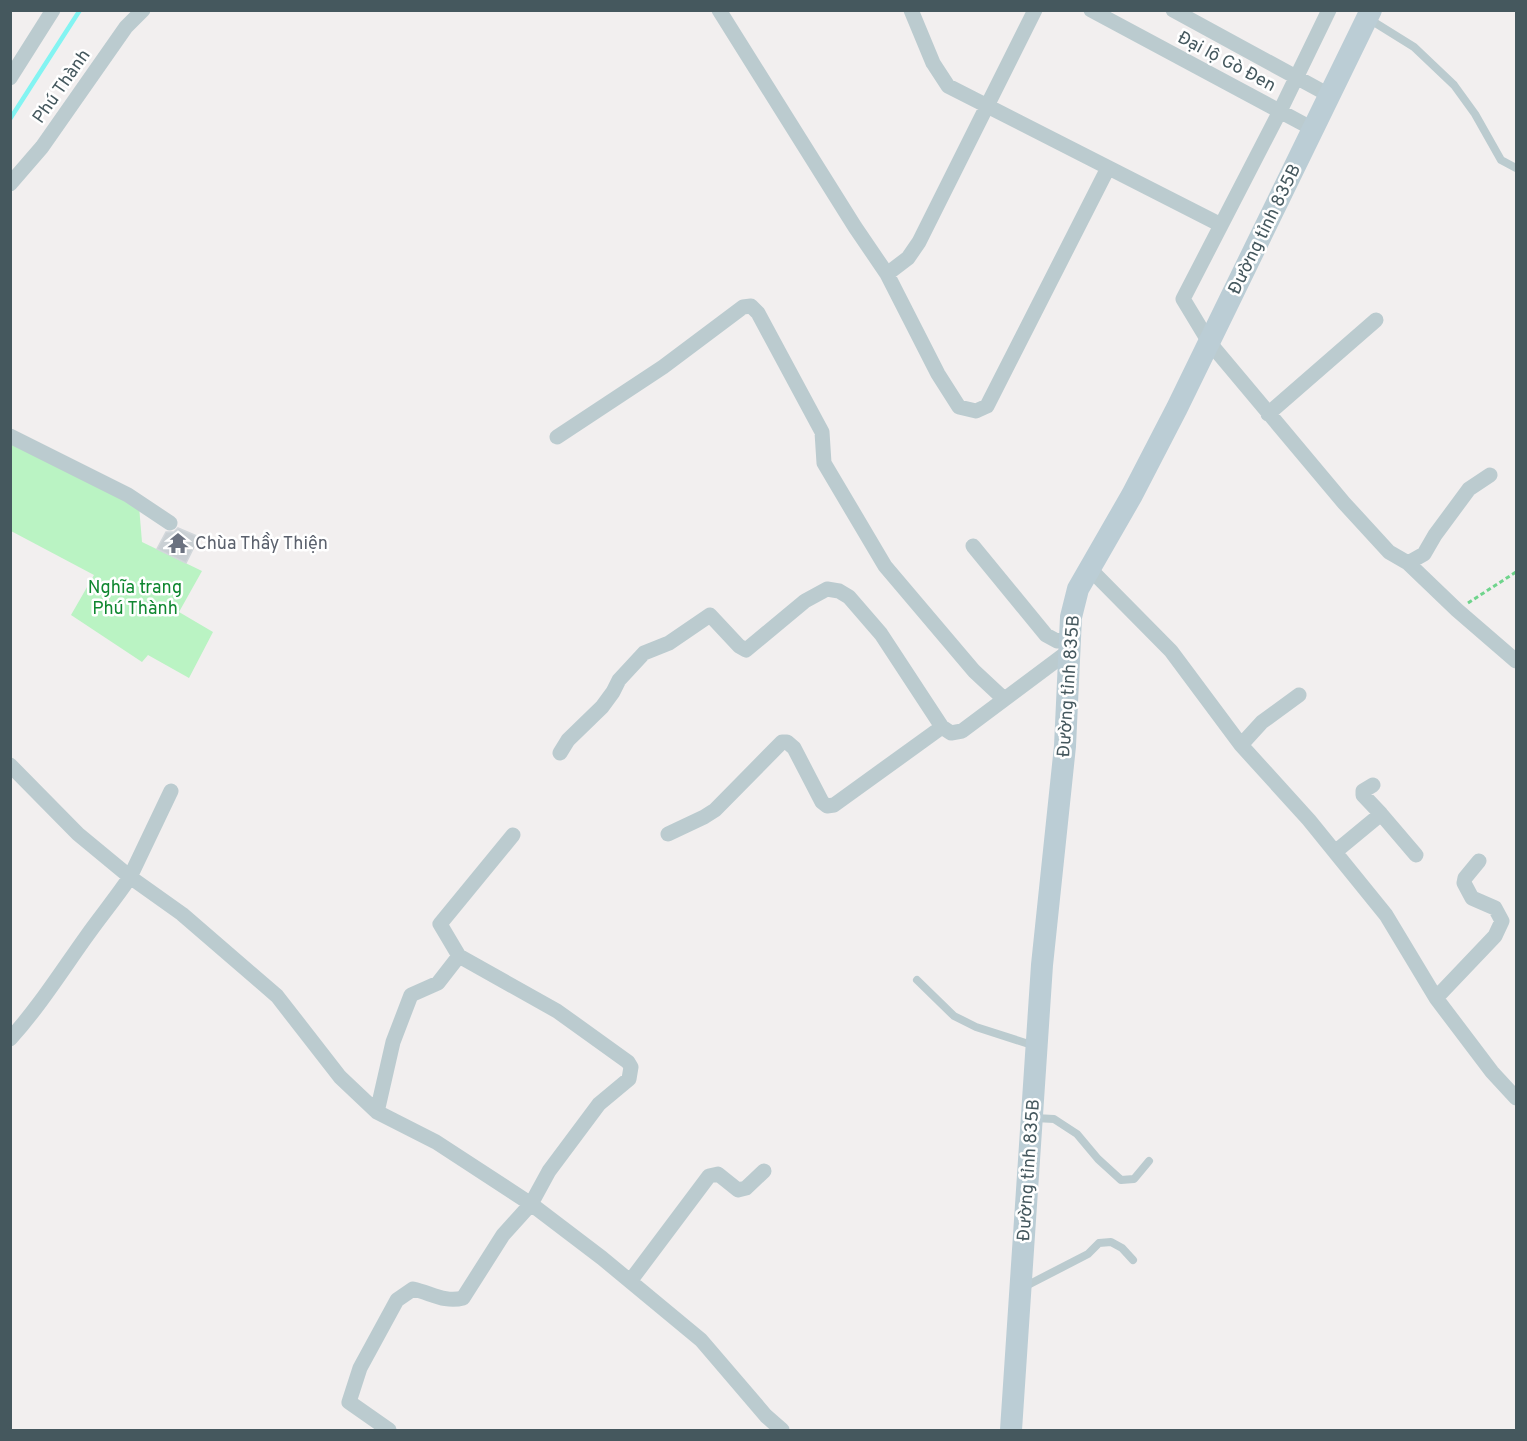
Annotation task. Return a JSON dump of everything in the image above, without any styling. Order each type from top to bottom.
[{"type":"main road","name":"Đường tỉnh 835B","points":[[1011,1431],[1036,1047],[1065,746],[1071,617],[1078,589],[1088,567],[1132,495],[1369,14]]},
{"type":"street","points":[[12,72],[53,10]]},
{"type":"street","name":"Phú Thành","points":[[10,184],[42,147],[126,27],[143,10]]},
{"type":"street","points":[[719,10],[886,274],[938,374],[959,407],[976,411],[987,406],[1108,168]]},
{"type":"street","points":[[911,10],[933,63],[948,86],[1221,225]]},
{"type":"street","points":[[886,274],[908,258],[919,242],[1035,10]]},
{"type":"street","name":"Đại lộ Gò Đen","points":[[1091,10],[1313,129]]},
{"type":"street","name":"Đại lộ Gò Đen","points":[[1173,10],[1329,95]]},
{"type":"street","points":[[1329,10],[1280,111],[1183,299],[1209,342],[1344,503],[1389,552],[1408,563],[1457,610],[1516,661]]},
{"type":"street","points":[[557,438],[663,367],[743,308],[751,306],[758,313],[822,432],[824,463],[885,566],[974,671],[1004,699]]},
{"type":"street","points":[[1268,414],[1376,320]]},
{"type":"street","points":[[10,436],[128,495],[170,523]]},
{"type":"street","points":[[1408,563],[1424,554],[1469,489],[1490,475]]},
{"type":"street","points":[[973,546],[1046,635],[1070,645]]},
{"type":"street","points":[[1088,567],[1171,651],[1241,745],[1309,820],[1386,915],[1437,998],[1492,1072],[1516,1098]]},
{"type":"street","points":[[560,753],[568,740],[602,707],[619,680],[644,653],[669,643],[710,615],[739,646],[746,650],[806,601],[827,590],[839,591],[849,597],[881,634],[942,727],[951,734],[962,731],[1070,645]]},
{"type":"street","points":[[1241,745],[1262,722],[1299,695]]},
{"type":"street","points":[[668,834],[715,810],[782,742],[787,742],[795,748],[822,802],[827,806],[834,805],[942,727]]},
{"type":"street","points":[[10,765],[78,834],[130,877],[182,914],[277,996],[340,1077],[377,1112],[436,1142],[531,1203],[631,1280],[701,1340],[766,1416],[782,1431]]},
{"type":"street","points":[[1373,785],[1363,791],[1363,795],[1416,855]]},
{"type":"street","points":[[10,1039],[32,1015],[86,936],[116,899],[130,877],[171,791]]},
{"type":"street","points":[[1335,852],[1381,814]]},
{"type":"street","points":[[389,1431],[349,1402],[360,1368],[397,1300],[413,1289],[430,1292],[450,1301],[463,1298],[503,1235],[531,1203],[549,1171],[599,1104],[629,1079],[631,1067],[627,1062],[557,1011],[459,956],[440,924],[513,835]]},
{"type":"street","points":[[1437,998],[1495,936],[1502,921],[1495,909],[1472,898],[1464,883],[1465,878],[1479,861]]},
{"type":"street","points":[[377,1112],[393,1042],[411,995],[438,983],[459,956]]},
{"type":"street","points":[[631,1280],[709,1176],[718,1174],[738,1190],[746,1188],[764,1171]]},
{"type":"lane","points":[[1369,14],[1414,48],[1454,85],[1475,114],[1501,160],[1516,168]]},
{"type":"lane","points":[[917,980],[954,1016],[976,1027],[1036,1047]]},
{"type":"lane","points":[[1031,1118],[1054,1119],[1077,1134],[1098,1159],[1121,1180],[1134,1179],[1149,1161]]},
{"type":"lane","points":[[1020,1289],[1088,1254],[1099,1243],[1111,1242],[1122,1248],[1133,1260]]},
{"type":"path","points":[[1457,610],[1516,572]]},
{"type":"green space","name":"Nghĩa trang Phú Thành","points":[[10,442],[139,506],[142,542],[202,571],[179,612],[213,632],[189,678],[148,655],[142,662],[71,615],[94,575],[11,531]]},
{"type":"building","name":"Chùa Thầy Thiện","points":[[178,528],[199,537],[186,563],[157,549],[166,532],[174,532]]},
{"type":"waterway","points":[[10,119],[80,10]]},
{"type":"place","name":"Chùa Thầy Thiện","points":[[178,543]]}]
